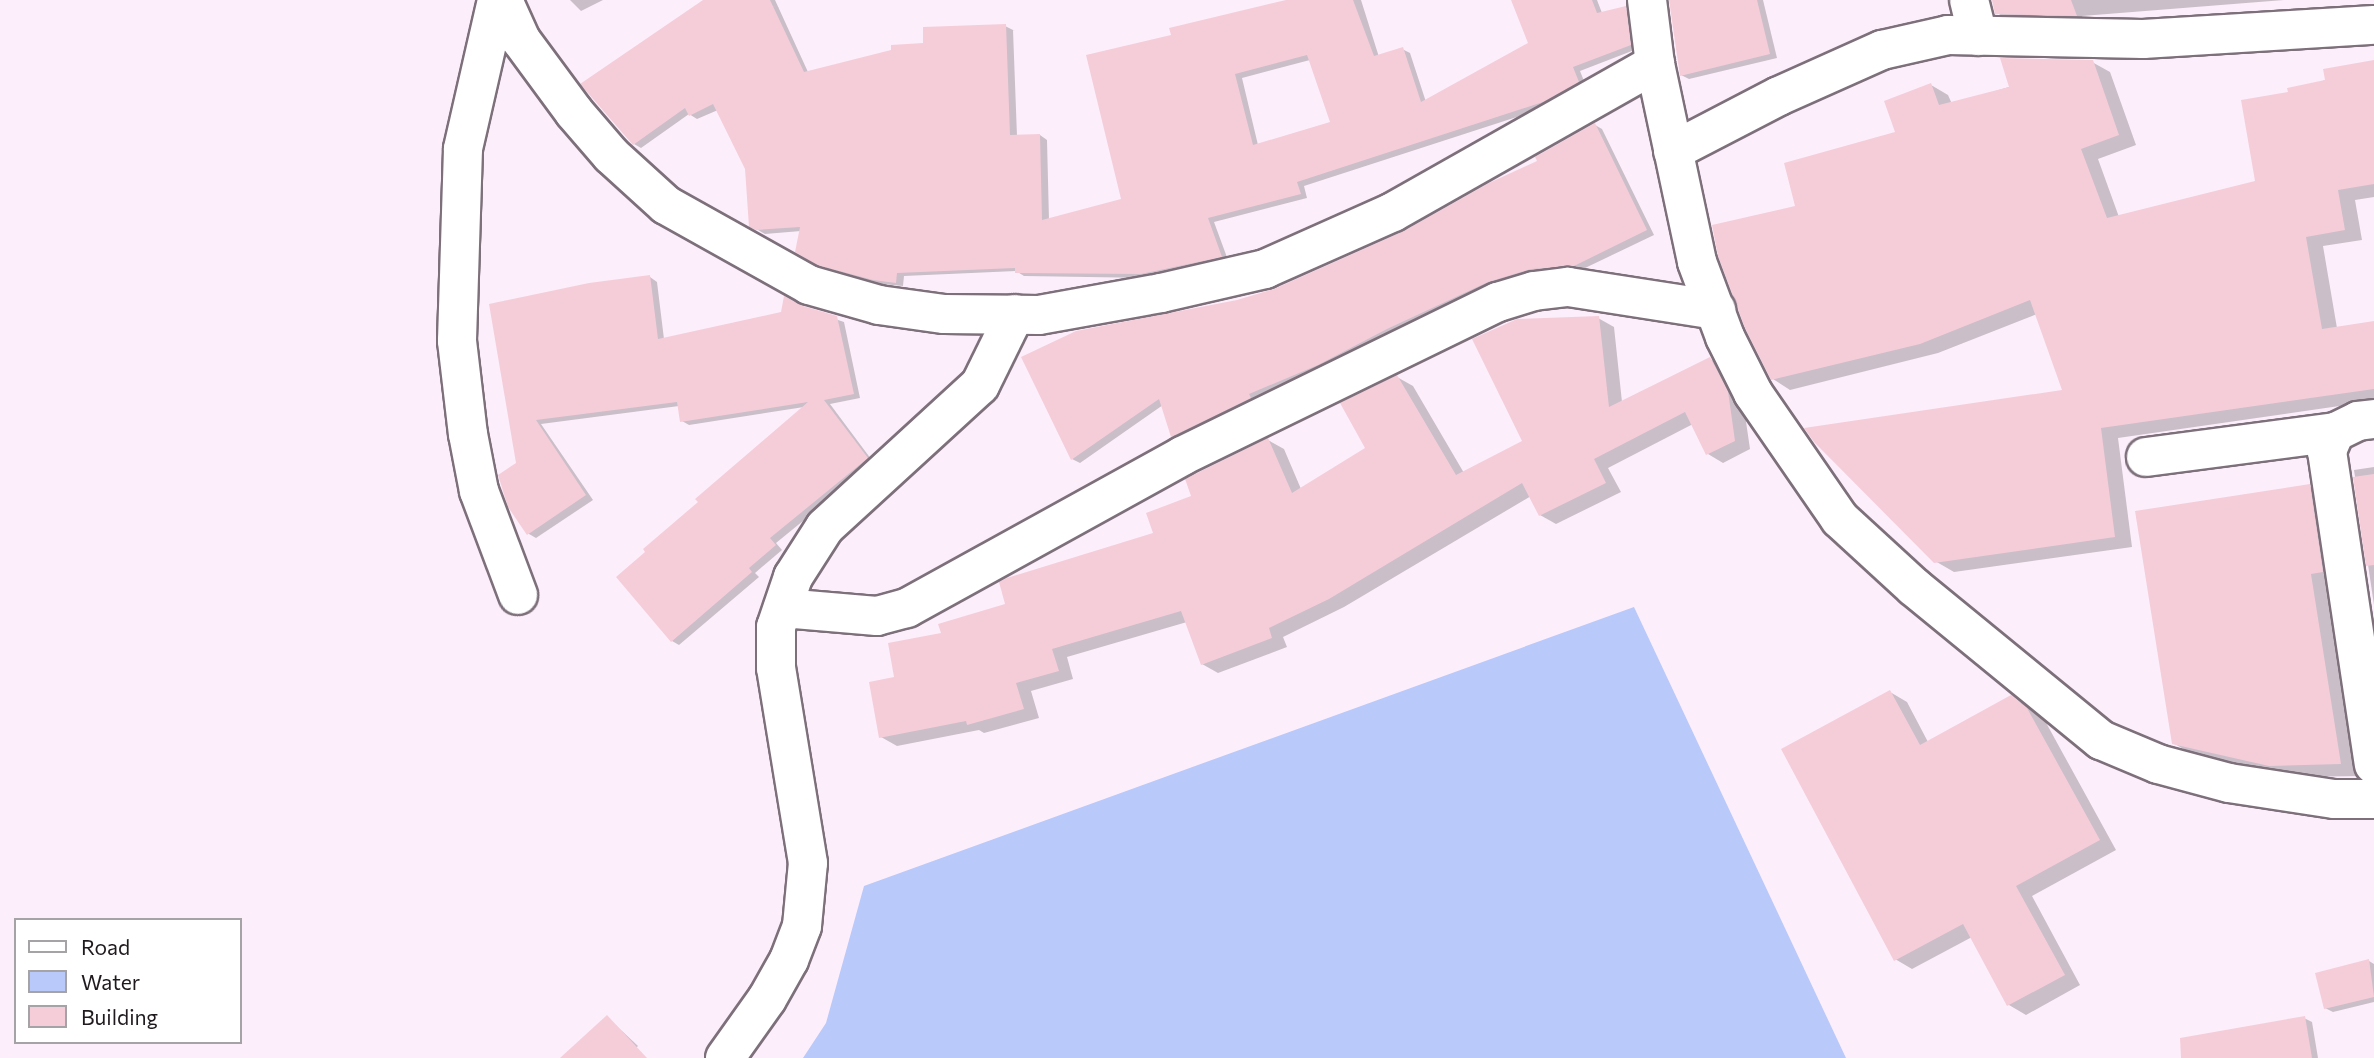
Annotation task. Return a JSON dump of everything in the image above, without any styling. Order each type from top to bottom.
[{"type":"street","points":[[497,0],[463,149],[457,341],[468,434],[479,491],[518,595]]},
{"type":"street","points":[[503,0],[521,40],[574,112],[611,155],[666,205],[809,285],[878,305],[944,314],[1039,315],[1161,293],[1265,268],[1393,212],[1655,64]]},
{"type":"street","points":[[1647,0],[1655,64],[1698,262],[1753,393],[1840,519],[1914,587],[2101,740],[2158,764],[2229,783],[2334,799],[2374,799]]},
{"type":"street","points":[[1673,151],[1779,96],[1882,50],[1948,36],[1973,18],[2143,39],[2314,14],[2374,25]]},
{"type":"street","points":[[783,608],[877,616],[907,608],[1182,456],[1498,302],[1534,291],[1568,287],[1716,310]]},
{"type":"street","points":[[725,1058],[767,999],[789,960],[802,926],[808,863],[776,668],[776,627],[793,578],[825,527],[981,385],[1015,314]]},
{"type":"street","points":[[2146,457],[2335,432],[2358,421],[2374,419]]},
{"type":"street","points":[[2335,432],[2327,451],[2361,588],[2374,765]]},
{"type":"water","points":[[1634,607],[1846,1058],[803,1058],[826,1023],[864,886]]},
{"type":"building","points":[[703,0],[770,0],[804,72],[891,50],[891,45],[923,43],[923,27],[1006,24],[1010,135],[1040,134],[1042,220],[1121,199],[1086,55],[1171,35],[1169,28],[1286,0],[1353,0],[1374,56],[1403,47],[1421,102],[1528,43],[1511,0],[1592,0],[1597,13],[1626,6],[1631,45],[1573,67],[1579,82],[1543,102],[1297,182],[1301,194],[1208,218],[1222,257],[1141,274],[1015,273],[1015,268],[897,273],[896,283],[873,280],[817,265],[795,252],[800,227],[756,230],[749,227],[745,169],[713,104],[689,116],[685,108],[633,145],[580,84]],"holes":[[[1307,55],[1330,122],[1253,145],[1235,74]]]},
{"type":"building","points":[[1669,0],[1757,0],[1770,54],[1680,76]]},
{"type":"building","points":[[1992,0],[2071,0],[2077,16],[1995,14]]},
{"type":"building","points":[[2000,58],[2093,60],[2119,135],[2081,149],[2107,218],[2255,181],[2241,100],[2288,92],[2287,88],[2325,80],[2323,69],[2374,60],[2374,184],[2338,190],[2345,230],[2306,237],[2322,329],[2374,321],[2374,389],[2101,428],[2115,537],[1934,563],[1814,442],[1804,428],[2062,390],[2030,300],[1920,344],[1771,380],[1745,328],[1718,256],[1712,225],[1795,206],[1784,163],[1895,132],[1884,101],[1931,83],[1939,105],[2009,87]]},
{"type":"building","points":[[1595,123],[1647,230],[1574,266],[1531,269],[1488,282],[1318,365],[1249,394],[1251,398],[1171,437],[1159,399],[1071,460],[1021,357],[1076,331],[1237,300],[1274,289],[1404,231],[1489,183],[1537,161],[1535,157]]},
{"type":"building","points":[[650,275],[658,339],[781,312],[784,296],[803,306],[837,316],[854,394],[824,400],[868,458],[770,538],[776,545],[749,568],[752,572],[671,642],[616,577],[645,552],[643,549],[698,502],[695,499],[808,402],[680,422],[677,402],[536,420],[586,495],[527,535],[508,507],[498,475],[516,463],[489,304],[589,283]]},
{"type":"building","points":[[1599,316],[1609,407],[1710,357],[1728,391],[1735,441],[1706,455],[1685,412],[1594,459],[1606,483],[1539,516],[1522,483],[1329,599],[1269,628],[1272,638],[1201,665],[1181,611],[1052,649],[1059,671],[1016,683],[1024,709],[967,725],[966,721],[879,738],[869,682],[894,677],[888,643],[941,633],[938,624],[1005,604],[999,582],[1007,578],[1153,533],[1146,513],[1191,496],[1185,479],[1268,438],[1292,493],[1365,448],[1340,403],[1397,375],[1456,475],[1522,441],[1472,339],[1517,319]]},
{"type":"building","points":[[2374,474],[2374,565],[2366,566],[2353,477]]},
{"type":"building","points":[[2310,484],[2323,572],[2311,574],[2341,764],[2269,766],[2172,744],[2135,511]]},
{"type":"building","points":[[1890,690],[1920,745],[2011,695],[2027,708],[2100,840],[2016,886],[2065,975],[2007,1006],[1963,924],[1894,961],[1781,749]]},
{"type":"building","points":[[2369,959],[2374,997],[2324,1009],[2315,973]]},
{"type":"building","points":[[607,1015],[647,1058],[560,1058]]},
{"type":"building","points":[[2305,1016],[2312,1058],[2181,1058],[2180,1038]]}]
